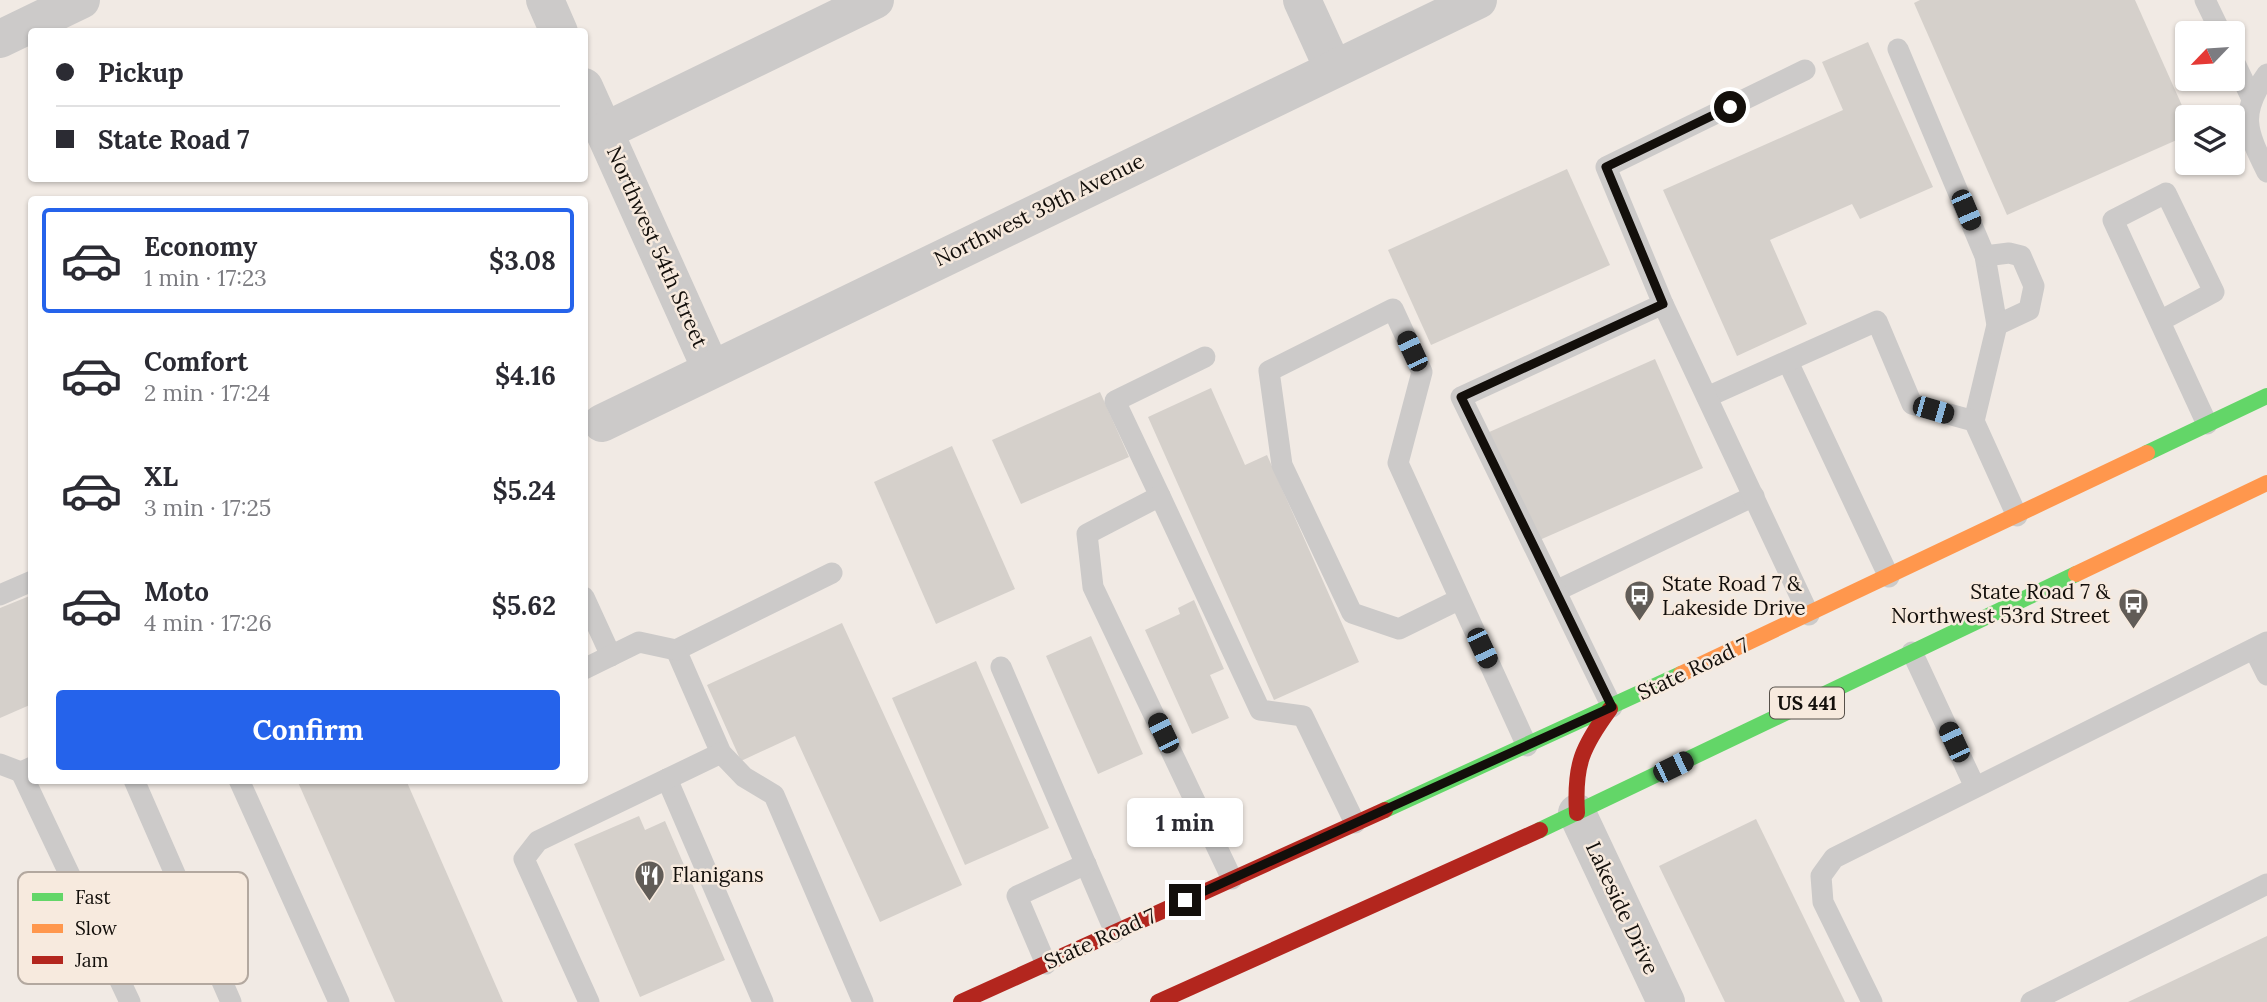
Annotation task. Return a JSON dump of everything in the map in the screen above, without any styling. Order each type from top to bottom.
[{"type":"main road","name":"State Road 7","points":[[961,1002],[1612,707],[2267,396]]},
{"type":"main road","name":"US 441","points":[[1158,1002],[1577,813],[2267,483]]},
{"type":"main road","points":[[1577,813],[1574,774],[1580,749],[1612,707]]},
{"type":"street","points":[[0,39],[81,0]]},
{"type":"street","points":[[545,0],[557,28]]},
{"type":"street","points":[[605,131],[876,0]]},
{"type":"street","points":[[1302,0],[1332,68]]},
{"type":"street","name":"Northwest 39th Avenue","points":[[602,423],[1332,68],[1478,0]]},
{"type":"street","name":"Northwest 54th Street","points":[[588,95],[711,369]]},
{"type":"street","name":"Lakeside Drive","points":[[1577,813],[1666,1002]]},
{"type":"lane","points":[[2205,0],[2215,21]]},
{"type":"lane","points":[[1898,49],[1985,256],[1997,325],[1974,421],[2017,516]]},
{"type":"lane","points":[[1805,70],[1606,167],[1663,304],[1809,615]]},
{"type":"lane","points":[[2251,97],[2267,74]]},
{"type":"lane","points":[[2245,84],[2251,97],[2249,136],[2267,172]]},
{"type":"lane","points":[[2160,321],[2214,292],[2166,192],[2113,220],[2207,424]]},
{"type":"lane","points":[[1985,256],[2008,253],[2021,256],[2034,286],[2029,310],[1997,325]]},
{"type":"lane","points":[[1612,707],[1461,397],[1663,304]]},
{"type":"lane","points":[[1460,599],[1399,629],[1352,613],[1282,465],[1269,370],[1392,309],[1422,372],[1398,463],[1460,599],[1527,746]]},
{"type":"lane","points":[[1707,397],[1877,321],[1913,404],[1974,421]]},
{"type":"lane","points":[[1205,357],[1115,401],[1260,710],[1303,716],[1355,823]]},
{"type":"lane","points":[[1788,362],[1889,577]]},
{"type":"lane","points":[[1160,496],[1087,534],[1093,587],[1232,879]]},
{"type":"lane","points":[[1556,591],[1754,496]]},
{"type":"lane","points":[[588,667],[639,642],[676,650],[832,573]]},
{"type":"lane","points":[[0,595],[28,583]]},
{"type":"lane","points":[[588,606],[611,656]]},
{"type":"lane","points":[[1872,1002],[1823,902],[1821,876],[1834,858],[2260,645],[2267,676]]},
{"type":"lane","points":[[676,650],[721,753],[744,777],[774,795],[863,1002]]},
{"type":"lane","points":[[1912,652],[1975,787]]},
{"type":"lane","points":[[1001,667],[1115,932]]},
{"type":"lane","points":[[589,1002],[524,859],[538,841],[721,753]]},
{"type":"lane","points":[[0,764],[26,769]]},
{"type":"lane","points":[[667,779],[757,1000]]},
{"type":"lane","points":[[33,784],[72,872]]},
{"type":"lane","points":[[136,784],[175,872]]},
{"type":"lane","points":[[241,784],[339,1002]]},
{"type":"lane","points":[[1046,964],[1017,896],[1086,864]]},
{"type":"lane","points":[[2031,1002],[2267,884]]},
{"type":"lane","points":[[122,984],[130,1002]]},
{"type":"lane","points":[[224,984],[232,1002]]},
{"type":"building","points":[[1920,0],[2135,0],[2182,105],[2175,105],[2175,141],[2007,215],[1914,3]]},
{"type":"building","points":[[1868,42],[1933,187],[1860,219],[1852,204],[1770,240],[1807,324],[1737,356],[1663,190],[1843,110],[1822,62]]},
{"type":"building","points":[[1567,169],[1610,265],[1431,345],[1388,250]]},
{"type":"building","points":[[1655,359],[1703,468],[1535,542],[1487,433]]},
{"type":"building","points":[[1211,388],[1245,465],[1267,455],[1359,662],[1274,700],[1148,417]]},
{"type":"building","points":[[1100,392],[1129,457],[1021,504],[992,440]]},
{"type":"building","points":[[952,446],[1015,589],[936,624],[874,482]]},
{"type":"building","points":[[28,597],[28,706],[0,718],[0,608]]},
{"type":"building","points":[[1194,600],[1224,669],[1210,675],[1229,718],[1192,734],[1145,630],[1180,614],[1178,608]]},
{"type":"building","points":[[842,623],[962,885],[880,922],[795,736],[741,761],[707,685]]},
{"type":"building","points":[[1091,636],[1143,754],[1098,774],[1046,656]]},
{"type":"building","points":[[976,661],[1049,828],[965,865],[892,698]]},
{"type":"building","points":[[299,784],[408,784],[503,1002],[395,1002]]},
{"type":"building","name":"Flanigans","points":[[639,816],[645,830],[665,821],[725,960],[640,997],[574,844]]},
{"type":"building","points":[[1756,819],[1845,1002],[1725,1002],[1659,866]]},
{"type":"building","points":[[2267,936],[2267,1002],[2128,1002]]},
{"type":"traffic: fast","points":[[2147,453],[2267,396]]},
{"type":"traffic: fast","points":[[1540,830],[2076,574]]},
{"type":"traffic: fast","points":[[1385,810],[1681,674]]},
{"type":"traffic: slow","points":[[1681,674],[2147,453]]},
{"type":"traffic: slow","points":[[2076,574],[2267,483]]},
{"type":"traffic: jam","points":[[1577,813],[1577,782],[1582,757],[1610,709]]},
{"type":"traffic: jam","points":[[961,1002],[1385,810]]},
{"type":"traffic: jam","points":[[1158,1002],[1540,830]]},
{"type":"place","name":"State Road 7 & Lakeside Drive","points":[[1639,623]]},
{"type":"place","name":"State Road 7 & Northwest 53rd Street","points":[[2133,631]]},
{"type":"place","name":"Flanigans","points":[[649,902]]},
{"type":"route","points":[[1185,900],[1612,707],[1461,397],[1663,304],[1606,167],[1730,107]]}]
